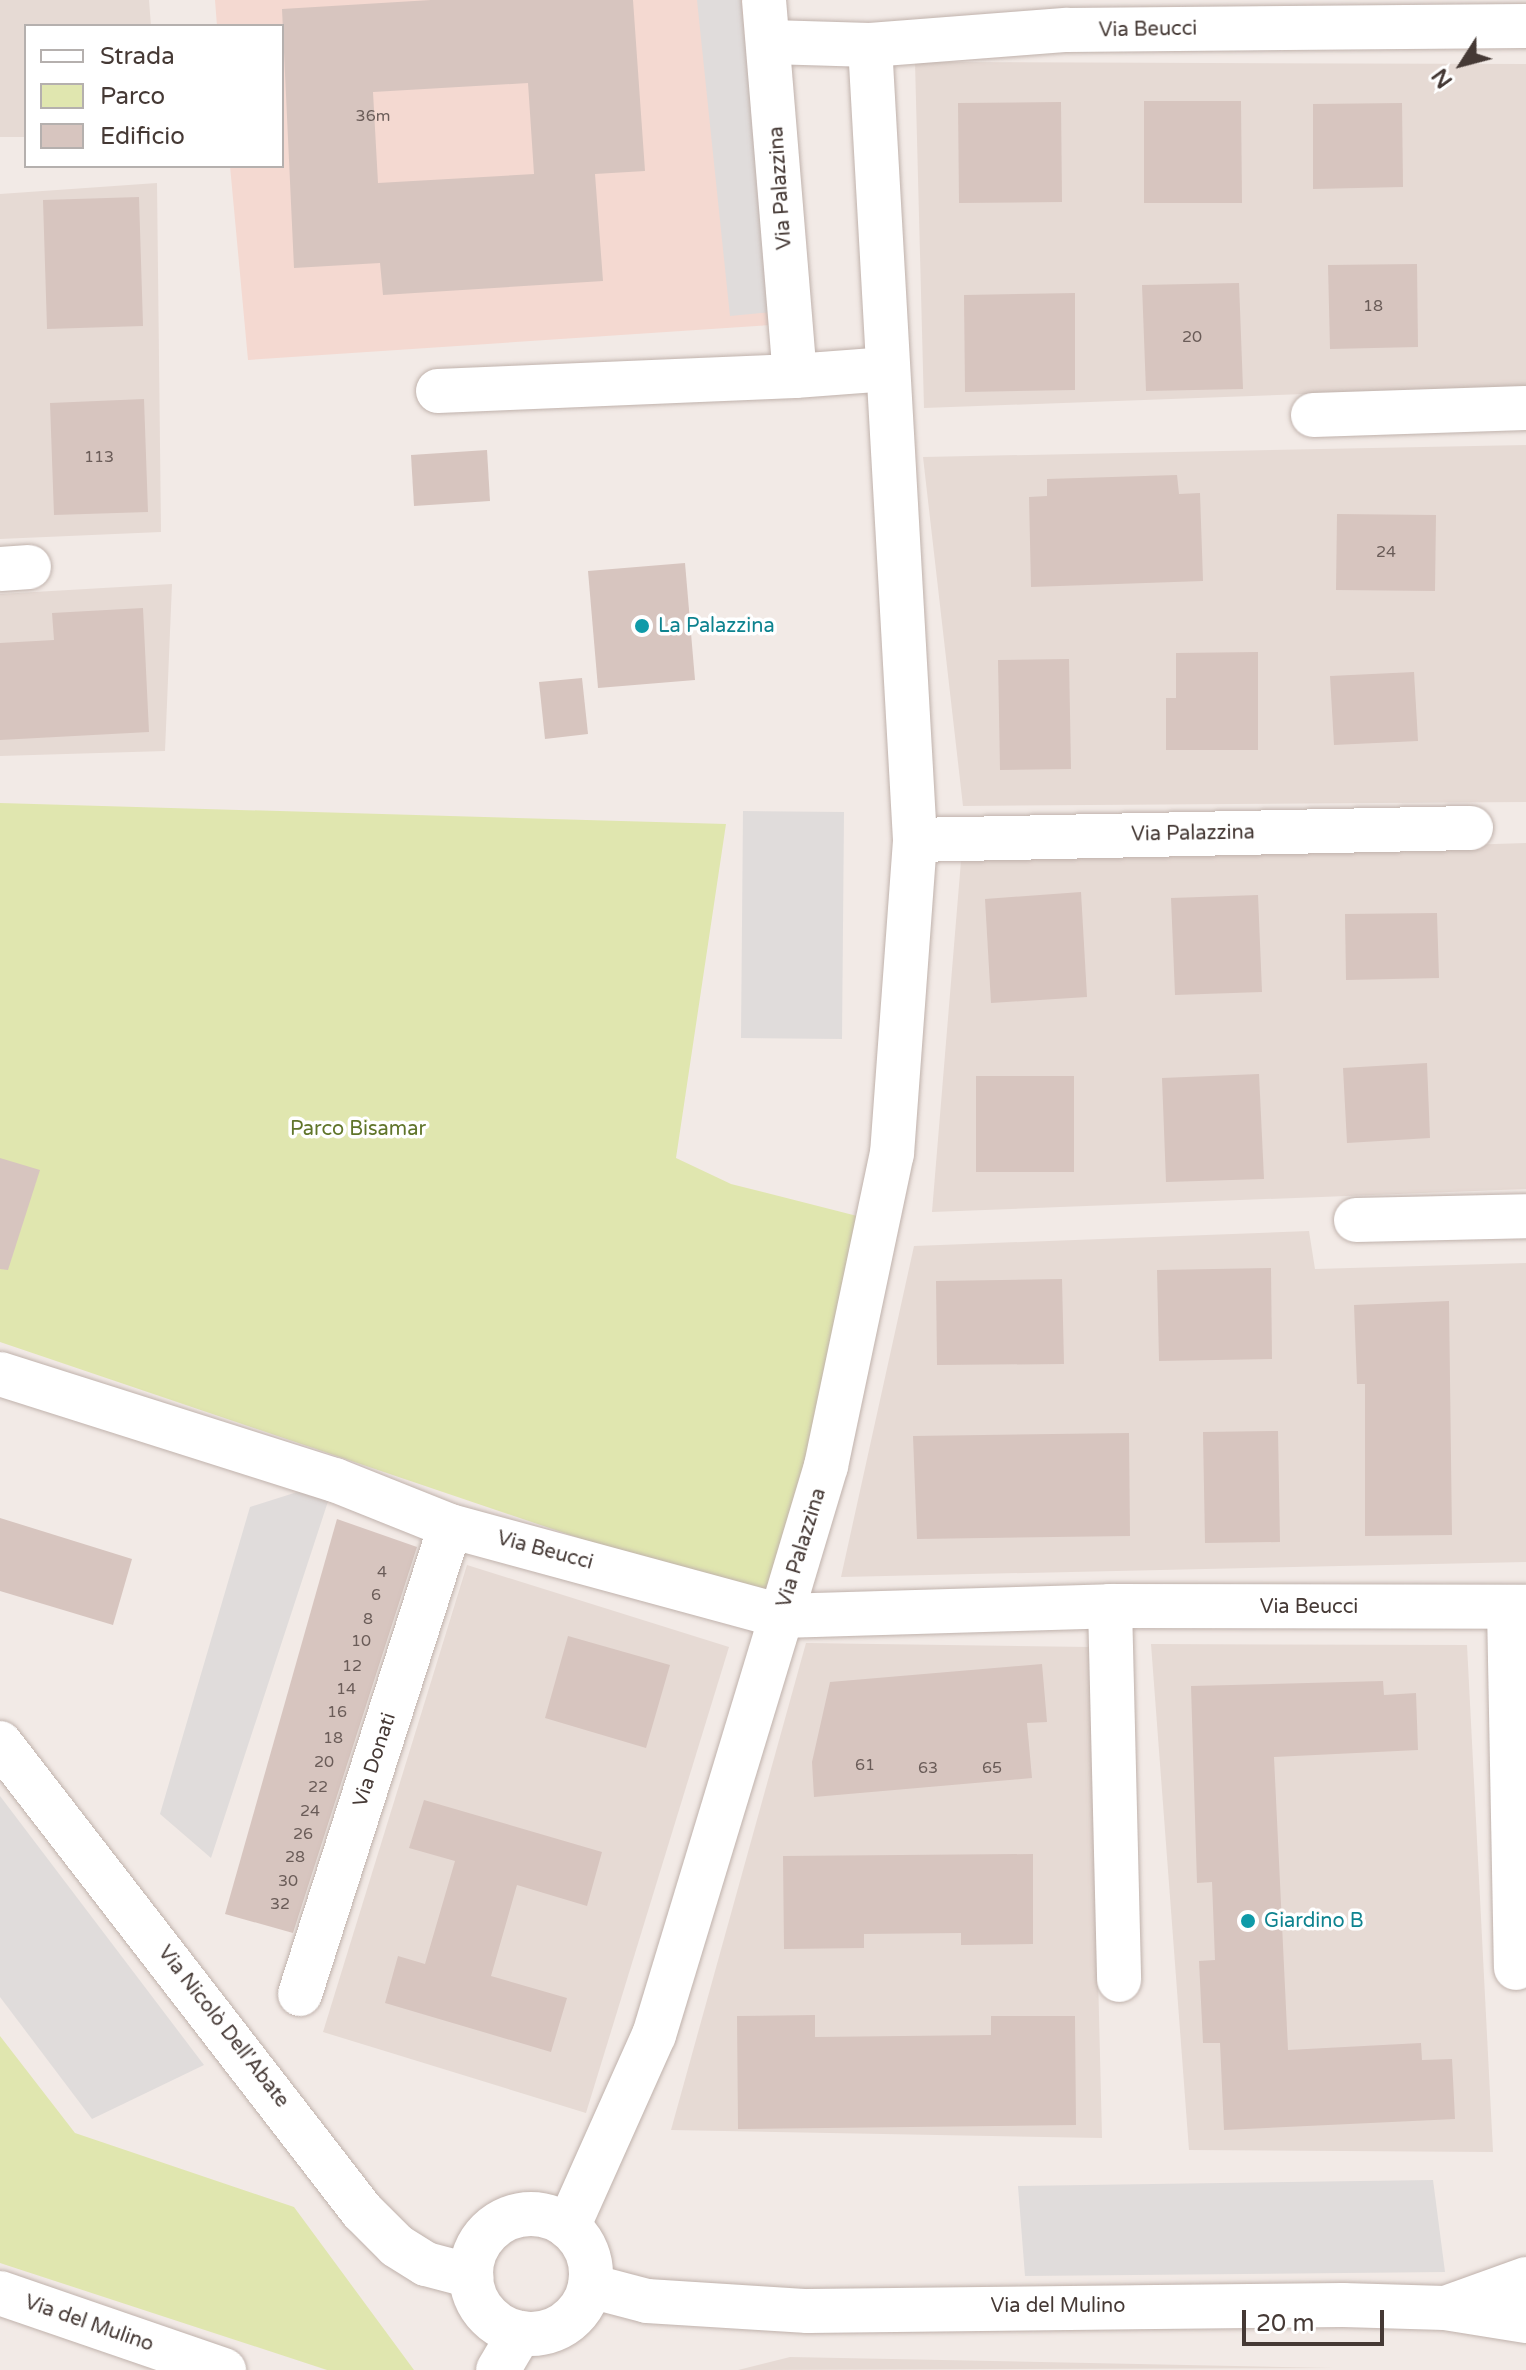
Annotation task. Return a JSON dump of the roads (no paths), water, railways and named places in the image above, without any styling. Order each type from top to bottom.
[{"type":"street","name":"Via Beucci","points":[[767,21],[870,45],[1067,30],[1526,26]]},
{"type":"street","name":"Via Palazzina","points":[[767,21],[795,376]]},
{"type":"street","name":"Via Palazzina","points":[[568,2227],[654,2035],[781,1616],[826,1466],[892,1154],[915,840],[870,45]]},
{"type":"street","points":[[438,391],[795,376],[888,369]]},
{"type":"street","points":[[1313,415],[1526,408]]},
{"type":"street","name":"Via Palazzina","points":[[915,840],[1471,828]]},
{"type":"street","points":[[1356,1220],[1526,1216]]},
{"type":"street","name":"Via Beucci","points":[[0,1374],[335,1480],[450,1526],[781,1616],[1110,1606],[1517,1608],[1516,1968]]},
{"type":"street","name":"Via Donati","points":[[300,1994],[450,1526]]},
{"type":"street","points":[[1110,1606],[1119,1980]]},
{"type":"street","name":"Via Nicolò Dell'Abate","points":[[0,1743],[362,2211],[397,2246],[426,2264],[471,2276]]},
{"type":"street","points":[[533,2214],[568,2227],[585,2247],[590,2286],[584,2304],[564,2324],[539,2334],[509,2352],[477,2299],[471,2276],[474,2256],[496,2225],[533,2214]]},
{"type":"street","points":[[1445,2308],[1526,2279]]},
{"type":"street","name":"Via del Mulino","points":[[590,2286],[647,2301],[808,2311],[1007,2305],[1445,2308],[1526,2321]]},
{"type":"street","name":"Via del Mulino","points":[[0,2293],[224,2370]]},
{"type":"place","name":"La Palazzina","points":[[642,626]]},
{"type":"place","name":"Giardino B","points":[[1248,1921]]},
{"type":"park label","name":"Parco Bisamar","points":[[358,1129]]}]
